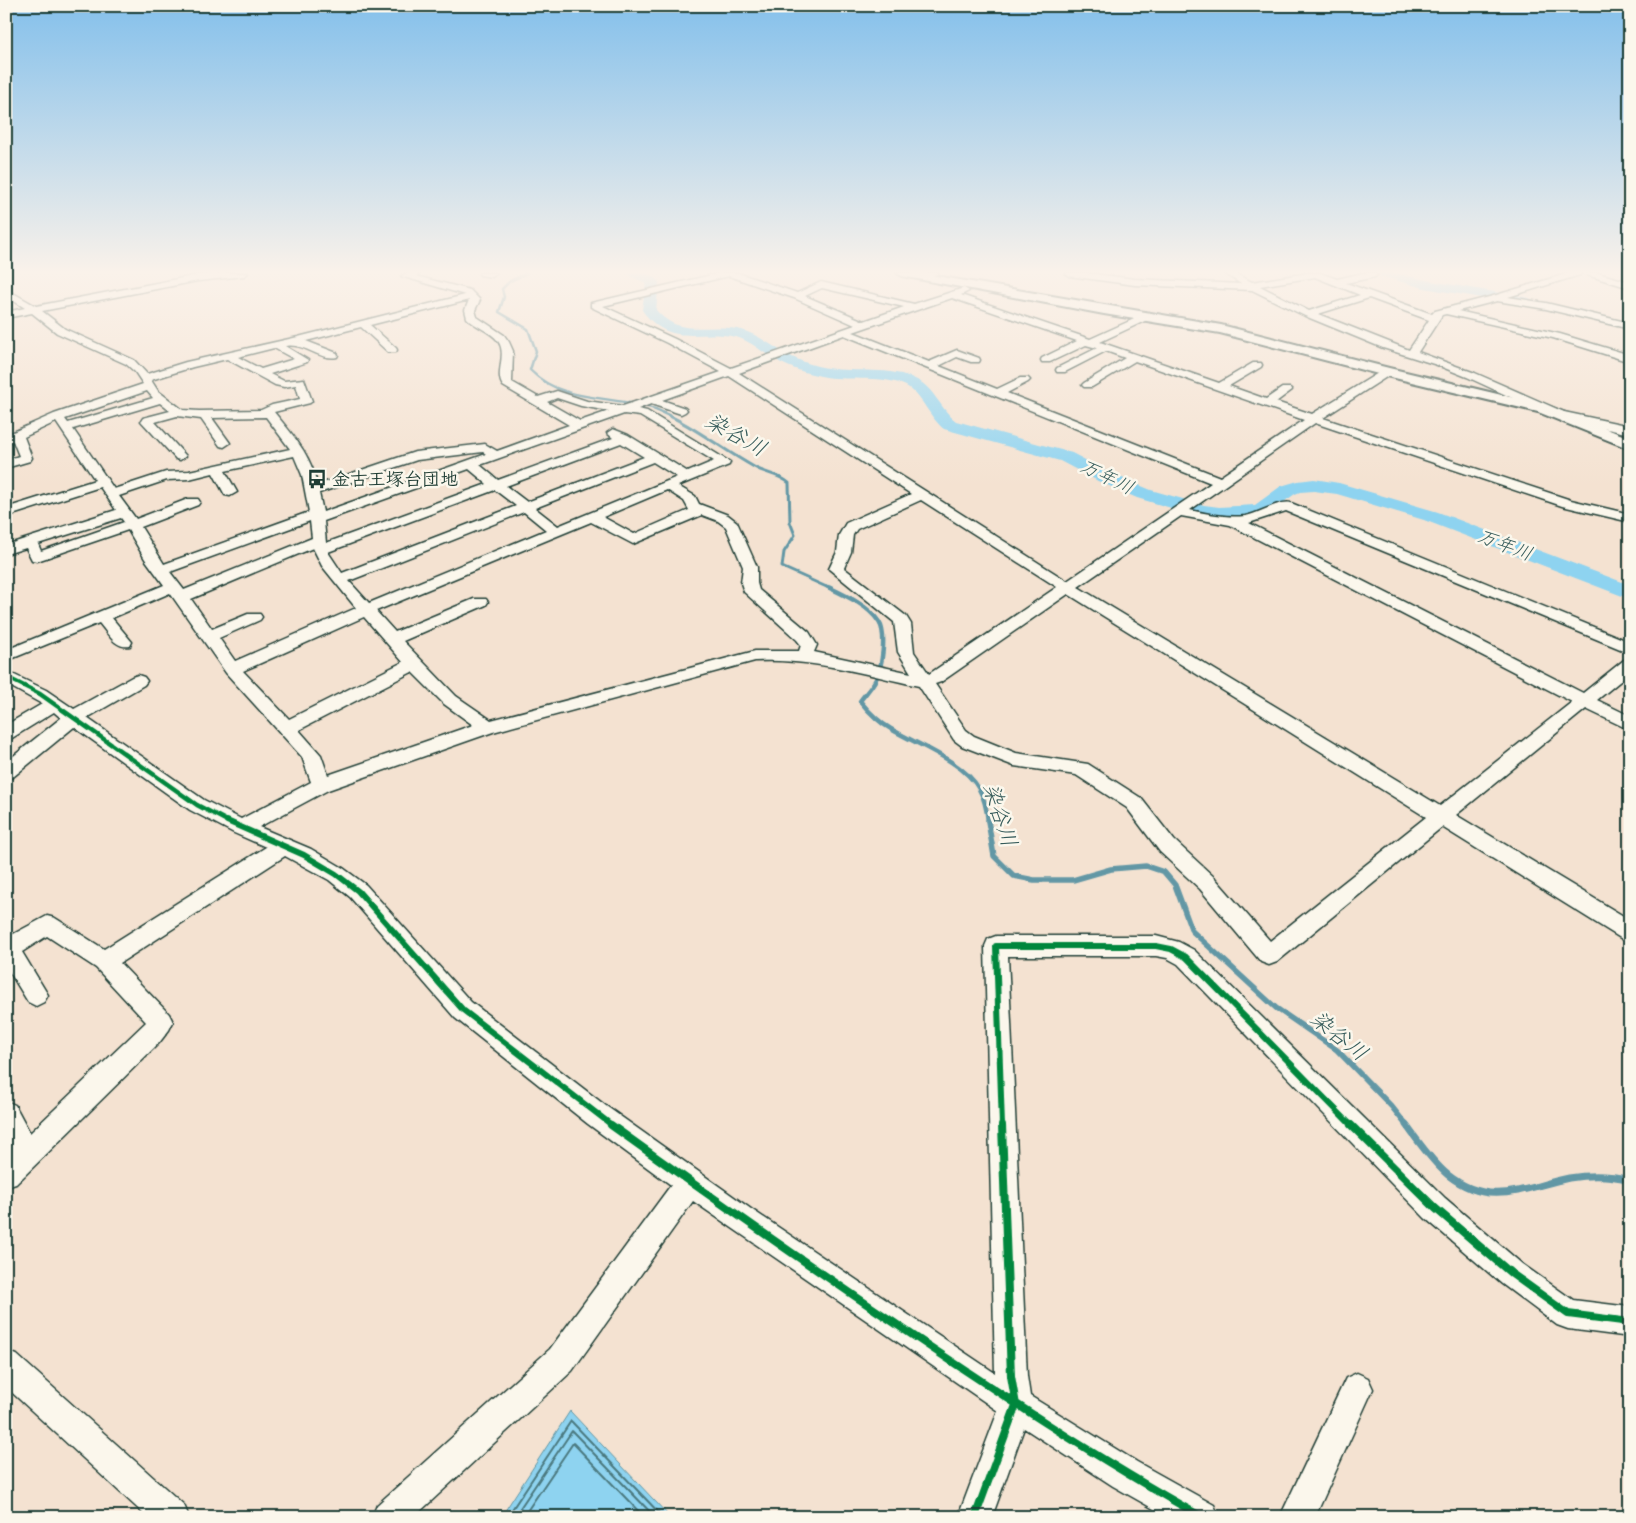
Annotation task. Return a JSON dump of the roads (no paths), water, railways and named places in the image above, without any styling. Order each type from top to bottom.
[{"type":"main road","points":[[1280,344],[1388,372],[1526,404],[1560,415],[1630,444]]},
{"type":"street","points":[[90,344],[130,362],[160,399],[178,412],[187,415],[265,412],[276,407],[306,401],[300,381],[282,384],[227,355]]},
{"type":"street","points":[[61,422],[190,364],[280,344]]},
{"type":"street","points":[[303,344],[333,355]]},
{"type":"street","points":[[385,344],[392,350]]},
{"type":"street","points":[[504,344],[508,351],[505,380],[507,384],[579,426]]},
{"type":"street","points":[[677,344],[730,372],[1068,588],[1630,932]]},
{"type":"street","points":[[160,571],[809,344]]},
{"type":"street","points":[[875,344],[1221,482]]},
{"type":"street","points":[[1046,360],[1082,344]]},
{"type":"street","points":[[1093,344],[1313,420],[1567,503],[1630,518]]},
{"type":"street","points":[[1383,344],[1471,375],[1560,415],[1630,430]]},
{"type":"street","points":[[1412,354],[1418,344]]},
{"type":"street","points":[[1582,344],[1630,359]]},
{"type":"street","points":[[260,373],[303,360],[276,345]]},
{"type":"street","points":[[1061,370],[1105,348]]},
{"type":"street","points":[[930,366],[957,353],[975,360]]},
{"type":"street","points":[[1088,385],[1134,358]]},
{"type":"street","points":[[1220,387],[1257,365]]},
{"type":"street","points":[[241,828],[320,785],[488,727],[755,656],[773,654],[805,655],[924,682],[935,678],[1221,482],[1388,372]]},
{"type":"street","points":[[997,393],[1024,380]]},
{"type":"street","points":[[1267,403],[1286,390]]},
{"type":"street","points":[[538,402],[556,394],[585,404],[637,403],[681,410]]},
{"type":"street","points":[[6,464],[26,458],[12,438],[61,422],[160,399]]},
{"type":"street","points":[[232,670],[366,610],[724,462],[652,417],[637,403]]},
{"type":"street","points":[[178,412],[147,420],[180,456]]},
{"type":"street","points":[[265,412],[269,413],[298,451],[309,475],[319,545],[339,579],[394,639],[414,664],[450,700],[488,727]]},
{"type":"street","points":[[204,415],[224,443]]},
{"type":"street","points":[[592,421],[624,438],[687,477]]},
{"type":"street","points":[[61,422],[130,520],[160,571],[232,670],[309,752],[314,760],[320,785]]},
{"type":"street","points":[[6,656],[101,615],[238,574],[498,485],[624,438]]},
{"type":"street","points":[[312,491],[415,456],[485,448],[496,455]]},
{"type":"street","points":[[6,512],[106,488],[166,476],[189,475],[298,451]]},
{"type":"street","points":[[339,579],[655,457]]},
{"type":"street","points":[[470,464],[556,531]]},
{"type":"street","points":[[217,468],[230,492]]},
{"type":"street","points":[[309,475],[332,478],[334,483]]},
{"type":"street","points":[[667,485],[690,499],[693,507],[723,518],[732,525],[750,567],[749,583],[752,592],[803,636],[809,645],[805,655]]},
{"type":"street","points":[[920,495],[851,526],[846,535],[844,552],[836,569],[900,619],[903,624],[906,652],[960,735],[968,741],[1014,759],[1081,769],[1134,803],[1167,846],[1207,883],[1269,955],[1630,664]]},
{"type":"street","points":[[6,550],[30,542],[37,557],[130,520],[193,502]]},
{"type":"street","points":[[1178,512],[1218,520],[1234,521],[1261,518],[1286,506],[1630,648]]},
{"type":"street","points":[[591,516],[633,540],[701,510]]},
{"type":"street","points":[[1234,521],[1630,724]]},
{"type":"street","points":[[238,574],[250,588]]},
{"type":"street","points":[[394,639],[480,602]]},
{"type":"street","points":[[101,615],[124,642]]},
{"type":"street","points":[[209,636],[254,617]]},
{"type":"street","points":[[287,728],[414,664]]},
{"type":"street","points":[[6,677],[40,694],[197,805],[241,828],[284,846],[336,874],[358,891],[463,1010],[597,1115],[749,1224],[1016,1405],[1125,1474],[1202,1517]]},
{"type":"street","points":[[6,734],[138,681]]},
{"type":"street","points":[[6,772],[63,711]]},
{"type":"street","points":[[104,961],[284,846]]},
{"type":"street","points":[[6,1174],[150,1035],[161,1022],[104,961],[46,925],[7,950],[36,995]]},
{"type":"street","points":[[975,1517],[1016,1405],[1011,1376],[996,946],[1156,946],[1171,949],[1186,957],[1435,1208],[1512,1274],[1568,1314],[1630,1322]]},
{"type":"street","points":[[6,1114],[26,1154]]},
{"type":"street","points":[[389,1517],[561,1360],[690,1182]]},
{"type":"street","points":[[6,1366],[172,1517]]},
{"type":"street","points":[[1297,1517],[1357,1389]]},
{"type":"water","points":[[570,1411],[670,1517],[501,1517]]},
{"type":"waterway","name":"染谷川","points":[[533,344],[536,351],[530,370],[558,389],[574,394],[641,405],[654,409]]},
{"type":"waterway","name":"万年川","points":[[761,344],[788,361],[818,371],[892,377],[912,383],[922,392],[944,421],[950,425],[1066,457],[1104,477],[1144,494],[1202,511],[1219,513],[1261,509],[1288,490],[1298,487],[1314,485],[1339,489],[1431,516],[1549,560],[1630,593]]},
{"type":"waterway","name":"染谷川","points":[[654,409],[692,428],[741,460],[789,483],[790,522],[795,535],[784,552],[782,567],[831,589]]},
{"type":"waterway","name":"染谷川","points":[[828,587],[849,597],[875,616],[883,634],[882,659],[878,674],[873,685],[860,701],[886,726],[939,754],[963,770],[972,779],[981,793],[988,822]]},
{"type":"waterway","name":"染谷川","points":[[988,821],[994,856],[1014,876],[1034,880],[1073,880],[1111,869],[1146,866],[1164,872],[1175,885],[1192,931],[1276,1008],[1337,1050],[1392,1107],[1407,1126]]},
{"type":"waterway","name":"染谷川","points":[[1406,1125],[1442,1170],[1464,1185],[1479,1191],[1508,1193],[1584,1176],[1607,1176],[1630,1180]]},
{"type":"place","name":"金古王塚台団地","points":[[317,479]]}]
